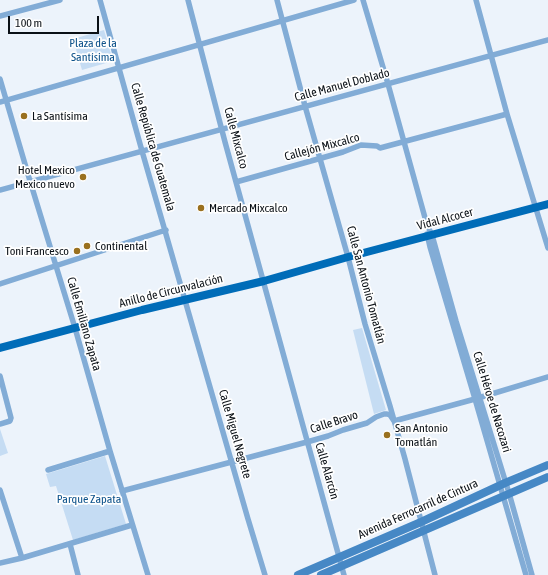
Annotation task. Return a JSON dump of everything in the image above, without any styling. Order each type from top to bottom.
[{"type":"main road","name":"Vidal Alcocer","points":[[348,257],[548,204]]},
{"type":"main road","name":"Anillo de Circunvalación","points":[[0,348],[185,299],[264,281],[348,257]]},
{"type":"street","points":[[0,16],[60,0]]},
{"type":"street","name":"Calle República de Guatemala","points":[[100,0],[185,299]]},
{"type":"street","name":"Calle Mixcalco","points":[[188,0],[264,281]]},
{"type":"street","name":"Calle San Antonio Tomatlán","points":[[277,0],[365,324],[394,421],[435,575]]},
{"type":"street","points":[[0,102],[354,0]]},
{"type":"street","name":"Calle Héroe de Nacozari","points":[[364,0],[429,235],[456,321],[503,485],[532,575]]},
{"type":"street","points":[[476,0],[507,114],[548,248]]},
{"type":"street","name":"Calle Manuel Doblado","points":[[0,190],[548,40]]},
{"type":"street","name":"Calle Emiliano Zapata","points":[[0,79],[148,575]]},
{"type":"street","name":"Callejón Mixcalco","points":[[236,182],[343,152],[362,145],[377,146],[380,148],[507,114]]},
{"type":"street","points":[[0,284],[166,230]]},
{"type":"street","name":"Calle Alarcón","points":[[264,281],[274,324],[344,575]]},
{"type":"street","name":"Calle Miguel Negrete","points":[[185,299],[265,575]]},
{"type":"street","points":[[0,376],[11,420],[0,424]]},
{"type":"street","points":[[394,421],[548,377]]},
{"type":"street","name":"Calle Bravo","points":[[122,491],[328,436],[367,423],[384,414],[390,415],[394,421]]},
{"type":"street","points":[[48,470],[110,451]]},
{"type":"street","name":"Avenida Ferrocarril de Cintura","points":[[298,575],[548,465]]},
{"type":"street","name":"Avenida Ferrocarril de Cintura","points":[[321,575],[423,532],[548,476]]},
{"type":"street","points":[[0,490],[22,558]]},
{"type":"street","name":"Calle Héroe de Nacozari","points":[[506,494],[526,575]]},
{"type":"street","points":[[0,563],[22,558],[132,525]]},
{"type":"street","points":[[70,544],[78,575]]},
{"type":"green space","name":"Plaza de la Santísima","points":[[104,30],[113,61],[82,70],[73,39]]},
{"type":"green space","points":[[362,328],[386,410],[374,414],[353,330]]},
{"type":"green space","points":[[0,429],[8,453],[0,456]]},
{"type":"green space","name":"Parque Zapata","points":[[105,456],[126,524],[73,540],[56,486],[50,487],[46,474]]},
{"type":"place","name":"La Santísima","points":[[24,116]]},
{"type":"place","name":"Hotel Mexico Mexico nuevo","points":[[83,177]]},
{"type":"place","name":"Mercado Mixcalco","points":[[201,208]]},
{"type":"place","name":"Continental","points":[[87,246]]},
{"type":"place","name":"Toni Francesco","points":[[77,251]]},
{"type":"place","name":"San Antonio Tomatlán","points":[[387,435]]}]
